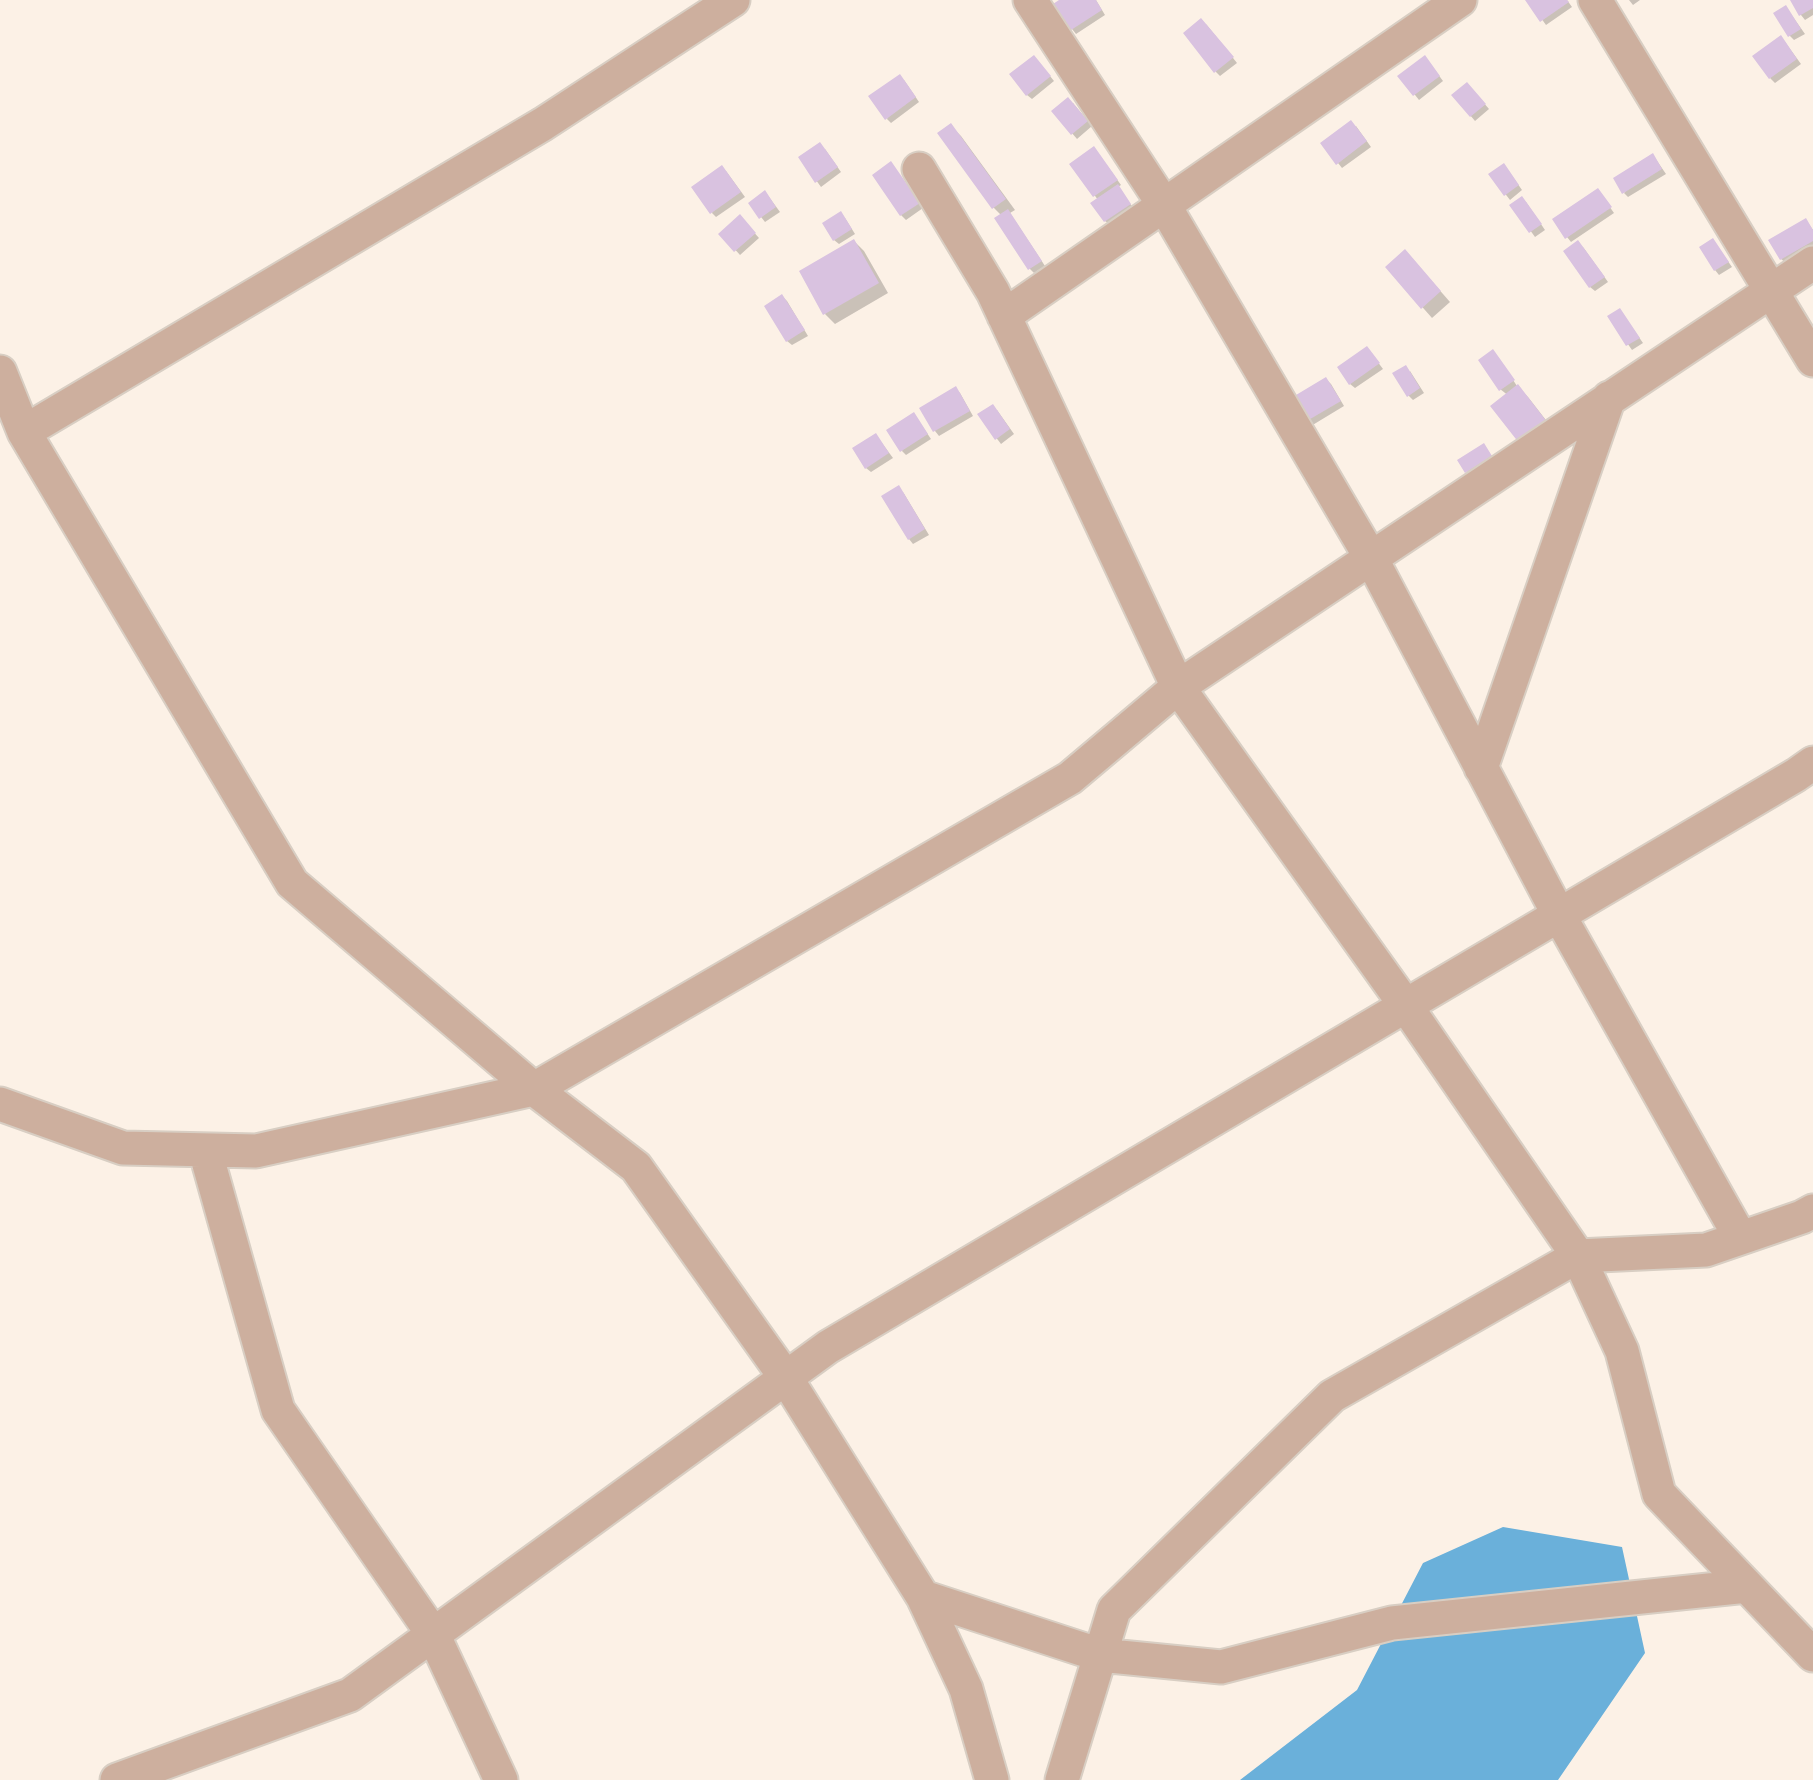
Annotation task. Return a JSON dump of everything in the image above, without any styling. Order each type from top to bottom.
[{"type":"street","points":[[24,432],[543,124],[733,0]]},
{"type":"street","points":[[1030,0],[1164,205],[1371,558],[1559,915],[1740,1237]]},
{"type":"street","points":[[1004,316],[1460,0]]},
{"type":"street","points":[[1595,0],[1813,360]]},
{"type":"street","points":[[919,169],[993,292],[1178,687],[1406,1006],[1578,1256],[1622,1351],[1659,1494],[1813,1655]]},
{"type":"street","points":[[0,1104],[123,1148],[256,1151],[534,1089],[1070,778],[1178,687],[1813,262]]},
{"type":"street","points":[[0,372],[24,432],[292,883],[534,1089],[636,1167],[786,1378],[923,1597],[966,1689],[992,1780]]},
{"type":"street","points":[[1482,768],[1609,398]]},
{"type":"street","points":[[117,1780],[350,1695],[828,1348],[1813,763]]},
{"type":"street","points":[[205,1150],[278,1410],[433,1634],[501,1780]]},
{"type":"street","points":[[1062,1780],[1114,1610],[1332,1396],[1578,1256],[1706,1250],[1813,1211]]},
{"type":"street","points":[[923,1597],[1100,1655],[1221,1667],[1392,1623],[1747,1587]]},
{"type":"water","points":[[1503,1527],[1622,1547],[1645,1653],[1558,1780],[1240,1780],[1357,1690],[1423,1563]]},
{"type":"building","points":[[1059,0],[1096,0],[1102,10],[1071,30],[1053,4]]},
{"type":"building","points":[[1525,0],[1567,0],[1569,2],[1540,22]]},
{"type":"building","points":[[1790,0],[1813,0],[1813,8],[1799,16]]},
{"type":"building","points":[[1786,5],[1801,29],[1788,37],[1773,13]]},
{"type":"building","points":[[1201,18],[1234,57],[1214,73],[1183,33]]},
{"type":"building","points":[[1781,35],[1797,59],[1769,79],[1752,56]]},
{"type":"building","points":[[1034,55],[1051,76],[1026,96],[1009,74]]},
{"type":"building","points":[[1425,55],[1440,76],[1413,96],[1397,76]]},
{"type":"building","points":[[900,74],[916,97],[885,120],[868,96]]},
{"type":"building","points":[[1467,82],[1486,104],[1470,117],[1451,95]]},
{"type":"building","points":[[1068,97],[1088,121],[1071,135],[1051,111]]},
{"type":"building","points":[[1351,120],[1367,141],[1336,165],[1320,143]]},
{"type":"building","points":[[951,123],[1006,199],[992,209],[937,133]]},
{"type":"building","points":[[820,142],[838,167],[815,183],[798,157]]},
{"type":"building","points":[[1094,146],[1118,180],[1093,197],[1069,164]]},
{"type":"building","points":[[1653,153],[1662,169],[1622,194],[1613,178]]},
{"type":"building","points":[[891,161],[920,203],[900,216],[872,175]]},
{"type":"building","points":[[1504,163],[1519,185],[1504,196],[1488,174]]},
{"type":"building","points":[[722,165],[741,192],[710,214],[691,187]]},
{"type":"building","points":[[1118,184],[1131,204],[1104,222],[1090,203]]},
{"type":"building","points":[[1598,188],[1612,207],[1565,239],[1552,219]]},
{"type":"building","points":[[765,190],[776,207],[759,219],[748,203]]},
{"type":"building","points":[[1522,196],[1542,224],[1529,233],[1509,205]]},
{"type":"building","points":[[1008,209],[1042,261],[1028,270],[994,218]]},
{"type":"building","points":[[841,211],[852,229],[833,241],[822,223]]},
{"type":"building","points":[[740,214],[756,233],[734,252],[718,234]]},
{"type":"building","points":[[1806,218],[1813,230],[1813,241],[1780,260],[1768,240]]},
{"type":"building","points":[[1713,238],[1729,262],[1714,271],[1699,247]]},
{"type":"building","points":[[854,239],[879,283],[823,315],[799,271]]},
{"type":"building","points":[[1578,240],[1605,277],[1589,288],[1563,251]]},
{"type":"building","points":[[1405,249],[1441,291],[1421,309],[1385,267]]},
{"type":"building","points":[[782,294],[805,330],[786,342],[764,306]]},
{"type":"building","points":[[1620,308],[1640,338],[1626,346],[1607,316]]},
{"type":"building","points":[[1367,346],[1380,363],[1349,385],[1337,367]]},
{"type":"building","points":[[1493,349],[1515,380],[1499,391],[1478,360]]},
{"type":"building","points":[[1406,365],[1420,388],[1407,397],[1392,373]]},
{"type":"building","points":[[1326,377],[1341,401],[1305,422],[1291,398]]},
{"type":"building","points":[[1518,384],[1547,422],[1519,443],[1490,406]]},
{"type":"building","points":[[956,386],[970,411],[933,432],[919,408]]},
{"type":"building","points":[[993,404],[1010,429],[995,440],[977,414]]},
{"type":"building","points":[[914,412],[928,434],[900,452],[886,430]]},
{"type":"building","points":[[876,433],[889,453],[865,469],[852,448]]},
{"type":"building","points":[[1484,443],[1492,456],[1465,473],[1457,460]]},
{"type":"building","points":[[899,485],[925,529],[908,540],[881,496]]}]
